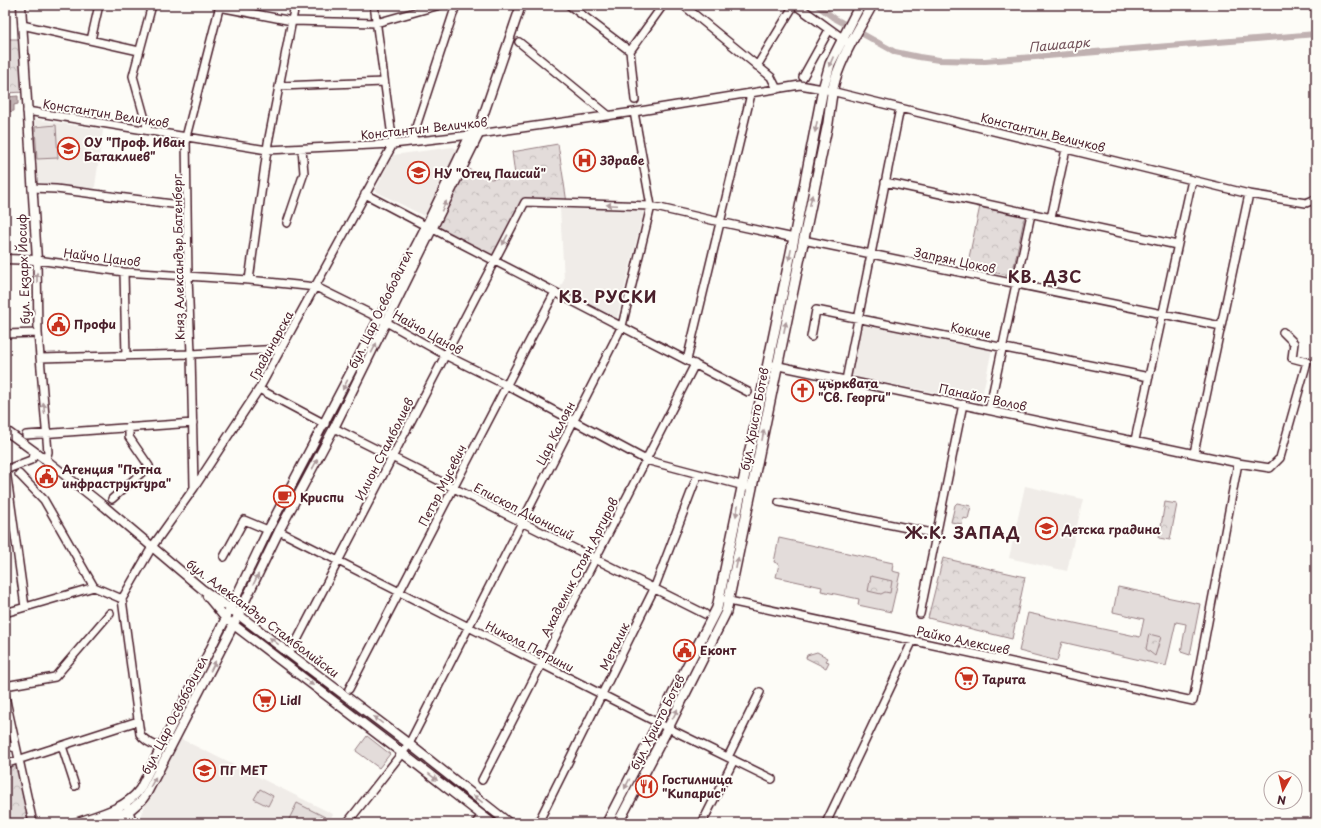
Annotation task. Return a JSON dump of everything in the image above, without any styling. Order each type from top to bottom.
[{"type":"main road","name":"бул. Христо Ботев","points":[[607,823],[713,618],[720,599],[742,485],[772,364],[798,239],[823,89],[830,64],[860,5]]},
{"type":"main road","name":"бул. Христо Ботев","points":[[798,239],[828,123],[832,92],[838,71],[872,5]]},
{"type":"main road","name":"бул. Христо Ботев","points":[[618,823],[721,623],[729,601],[752,488],[772,364]]},
{"type":"street","name":"бул. Екзарх Йосиф","points":[[21,5],[37,260],[38,333],[48,452],[46,460]]},
{"type":"street","points":[[91,40],[99,5]]},
{"type":"street","points":[[148,130],[133,76],[152,5]]},
{"type":"street","points":[[249,280],[268,150],[295,5]]},
{"type":"street","points":[[374,5],[393,144]]},
{"type":"street","points":[[412,142],[456,5]]},
{"type":"street","name":"бул. Цар Освободител","points":[[127,807],[140,789],[161,748],[231,609],[268,530],[433,229],[479,134],[480,125],[521,5]]},
{"type":"street","points":[[569,5],[630,51]]},
{"type":"street","points":[[635,100],[630,51],[663,5]]},
{"type":"street","points":[[683,5],[771,77],[777,89]]},
{"type":"street","points":[[757,66],[795,5],[830,30],[852,42]]},
{"type":"street","points":[[219,6],[292,22],[376,23],[436,6]]},
{"type":"street","name":"Княз Александър Батенберг","points":[[194,488],[186,137],[219,6]]},
{"type":"street","points":[[22,25],[139,52]]},
{"type":"street","points":[[803,77],[830,30]]},
{"type":"street","points":[[519,42],[608,115]]},
{"type":"street","points":[[280,86],[384,82]]},
{"type":"street","name":"Константин Величков","points":[[27,111],[268,150],[302,149],[393,144],[479,134],[800,86],[823,89],[1249,194],[1306,203],[1316,199]]},
{"type":"street","points":[[687,360],[751,94]]},
{"type":"street","points":[[846,380],[900,108]]},
{"type":"street","name":"Цар Калоян","points":[[347,823],[408,744],[622,326],[651,206],[634,112]]},
{"type":"street","name":"бул. Цар Освободител","points":[[127,807],[142,800],[150,789],[279,531],[334,428],[426,226],[470,135],[480,125]]},
{"type":"street","points":[[455,137],[462,144],[463,150]]},
{"type":"street","name":"Градинарска","points":[[122,599],[152,547],[194,488],[259,389],[393,144]]},
{"type":"street","points":[[287,223],[304,173],[302,149]]},
{"type":"street","points":[[1051,218],[1066,149]]},
{"type":"street","points":[[1135,440],[1192,180]]},
{"type":"street","points":[[886,182],[1177,245]]},
{"type":"street","points":[[32,188],[56,189],[172,204]]},
{"type":"street","points":[[365,194],[422,224]]},
{"type":"street","points":[[1194,453],[1249,194]]},
{"type":"street","name":"Илион Стамболиев","points":[[293,648],[525,202],[651,206]]},
{"type":"street","name":"Запрян Цоков","points":[[651,206],[798,239],[1221,326]]},
{"type":"street","points":[[989,410],[1031,214]]},
{"type":"street","points":[[433,229],[748,392]]},
{"type":"street","points":[[5,259],[37,260]]},
{"type":"street","name":"Найчо Цанов","points":[[37,260],[124,272],[249,280],[316,287],[383,320],[445,355],[506,385],[646,460],[752,488]]},
{"type":"street","points":[[124,272],[126,356]]},
{"type":"street","name":"Петър Мусевич","points":[[349,689],[554,292]]},
{"type":"street","name":"Кокиче","points":[[811,337],[816,310],[1149,377]]},
{"type":"street","name":"Панайот Волов","points":[[772,364],[1238,463],[1270,468],[1280,458],[1307,362],[1292,358],[1294,343],[1283,332]]},
{"type":"street","points":[[5,334],[38,333]]},
{"type":"street","points":[[40,358],[192,354],[281,349]]},
{"type":"street","name":"Академик Стоян Аргиров","points":[[482,780],[695,364]]},
{"type":"street","points":[[259,389],[325,424]]},
{"type":"street","points":[[920,614],[963,404]]},
{"type":"street","points":[[26,435],[193,423]]},
{"type":"street","points":[[112,499],[149,466],[129,437],[129,427]]},
{"type":"street","name":"Епископ Дионисий","points":[[334,428],[705,614]]},
{"type":"street","name":"бул. Александър Стамболийски","points":[[5,430],[46,460],[105,507],[202,590],[238,614],[509,823]]},
{"type":"street","points":[[7,469],[31,460],[36,454]]},
{"type":"street","name":"Райко Алексиев","points":[[720,599],[1193,701],[1238,463]]},
{"type":"street","points":[[7,469],[19,474],[44,500],[94,587],[122,599],[140,734],[143,738],[161,748]]},
{"type":"street","points":[[7,469],[25,607]]},
{"type":"street","points":[[8,483],[19,474]]},
{"type":"street","name":"Металик","points":[[538,823],[654,588],[698,474]]},
{"type":"street","points":[[779,502],[937,534]]},
{"type":"street","points":[[224,557],[244,520],[268,530]]},
{"type":"street","name":"Никола Петрини","points":[[279,531],[658,723],[772,779]]},
{"type":"street","points":[[5,613],[94,587]]},
{"type":"street","name":"бул. Александър Стамболийски","points":[[202,590],[226,619],[233,625],[492,823]]},
{"type":"street","points":[[5,686],[55,677],[110,613]]},
{"type":"street","points":[[826,823],[913,640]]},
{"type":"street","points":[[702,823],[760,692]]},
{"type":"street","points":[[5,696],[33,823]]},
{"type":"street","points":[[5,764],[138,721]]},
{"type":"street","points":[[5,745],[16,748]]},
{"type":"street","points":[[62,746],[75,786]]},
{"type":"street","points":[[75,823],[113,809],[127,807]]},
{"type":"street","points":[[99,823],[127,807]]},
{"type":"street","points":[[127,807],[133,823]]},
{"type":"street","points":[[476,823],[482,815]]},
{"type":"shaded area","points":[[18,96],[18,104],[14,105],[14,111],[7,112],[7,110],[5,110],[5,97]]},
{"type":"shaded area","name":"ОУ \"Проф. Иван Батаклиев\"","points":[[34,119],[103,130],[94,193],[38,182]]},
{"type":"shaded area","name":"НУ \"Отец Паисий\"","points":[[453,147],[462,152],[430,219],[375,191],[393,155]]},
{"type":"shaded area","points":[[560,208],[644,210],[617,318],[560,288],[564,280]]},
{"type":"shaded area","points":[[859,322],[992,349],[981,402],[848,375]]},
{"type":"shaded area","name":"Детска градина","points":[[1025,486],[1083,499],[1067,571],[1009,558]]},
{"type":"shaded area","name":"ПГ МЕТ","points":[[179,738],[333,814],[328,823],[141,823],[139,818]]},
{"type":"green space","points":[[5,39],[23,39],[26,92],[5,93]]},
{"type":"green space","points":[[56,125],[58,158],[37,159],[35,127]]},
{"type":"green space","points":[[558,144],[567,203],[525,202],[494,260],[433,229],[463,167],[491,179],[515,175],[512,152]]},
{"type":"green space","points":[[980,206],[1025,215],[1012,276],[967,267]]},
{"type":"green space","points":[[1165,502],[1177,504],[1170,540],[1159,538]]},
{"type":"green space","points":[[957,503],[971,506],[968,519],[963,518],[962,524],[951,522],[955,505]]},
{"type":"green space","points":[[779,538],[893,563],[892,571],[900,573],[891,612],[858,605],[859,599],[821,591],[822,587],[776,577],[779,564],[774,562]]},
{"type":"green space","points":[[943,558],[1025,577],[1012,639],[928,618]]},
{"type":"green space","points":[[871,576],[892,581],[890,593],[885,592],[881,594],[868,591]]},
{"type":"green space","points":[[1118,587],[1200,604],[1190,655],[1181,652],[1186,624],[1176,622],[1166,666],[1062,642],[1057,661],[1019,651],[1028,613],[1140,637],[1144,619],[1113,612]]},
{"type":"green space","points":[[1149,634],[1161,637],[1155,656],[1146,649]]},
{"type":"green space","points":[[817,652],[828,658],[826,661],[829,662],[826,668],[806,658],[807,655]]},
{"type":"green space","points":[[367,736],[390,754],[379,768],[356,751]]},
{"type":"green space","points":[[19,759],[33,823],[5,823],[5,764]]},
{"type":"green space","points":[[260,789],[273,796],[268,806],[254,799]]},
{"type":"green space","points":[[297,803],[325,817],[322,823],[287,823]]},
{"type":"waterway","name":"Пашаарк","points":[[817,5],[834,18],[895,52],[939,60],[985,61],[1316,34]]},
{"type":"place","name":"ОУ \"Проф. Иван Батаклиев\"","points":[[68,149]]},
{"type":"place","name":"Здраве","points":[[585,160]]},
{"type":"place","name":"НУ \"Отец Паисий\"","points":[[418,173]]},
{"type":"place","name":"Профи","points":[[59,324]]},
{"type":"place","name":"църквата \"Св. Георги\"","points":[[802,390]]},
{"type":"place","name":"Агенция \"Пътна инфраструктура\"","points":[[46,476]]},
{"type":"place","name":"Криспи","points":[[284,497]]},
{"type":"place","name":"Детска градина","points":[[1046,529]]},
{"type":"place","name":"Еконт","points":[[684,650]]},
{"type":"place","name":"Тарита","points":[[967,679]]},
{"type":"place","name":"Lidl","points":[[265,700]]},
{"type":"place","name":"ПГ МЕТ","points":[[204,770]]},
{"type":"place","name":"Гостилница \"Кипарис\"","points":[[647,786]]},
{"type":"district","name":"КВ. ДЗС","points":[[1045,276]]},
{"type":"district","name":"КВ. РУСКИ","points":[[608,296]]},
{"type":"district","name":"Ж.К. ЗАПАД","points":[[963,532]]}]
